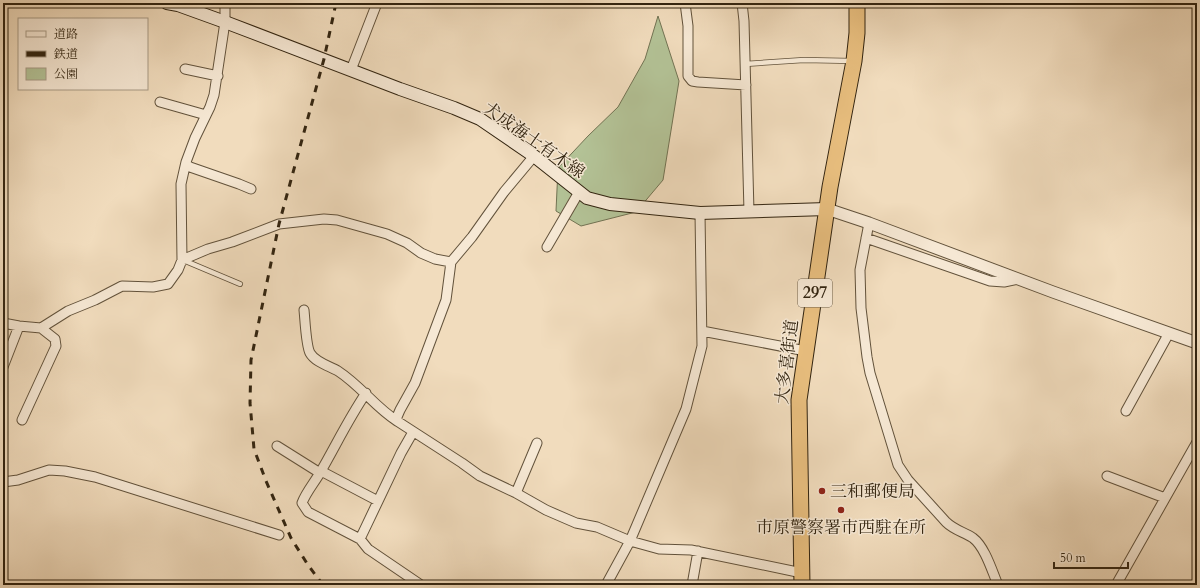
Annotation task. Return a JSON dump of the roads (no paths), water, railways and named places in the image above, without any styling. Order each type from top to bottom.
[{"type":"highway","name":"大多喜街道","points":[[802,579],[799,400],[827,209],[854,61],[857,33],[857,3]]},
{"type":"main road","name":"犬成海士有木線","points":[[167,3],[178,5],[225,22],[480,119],[534,156],[587,198],[610,204],[700,213],[827,209]]},
{"type":"street","points":[[41,328],[68,311],[95,300],[122,286],[153,287],[168,284],[178,270],[182,260],[181,184],[186,162],[214,95],[225,22],[225,3]]},
{"type":"street","points":[[351,70],[377,3]]},
{"type":"street","points":[[685,3],[688,26],[688,76],[692,81],[698,82],[746,85]]},
{"type":"street","points":[[742,3],[746,85],[749,212]]},
{"type":"street","points":[[185,69],[218,76]]},
{"type":"street","points":[[160,102],[206,116]]},
{"type":"street","points":[[397,422],[397,417],[400,410],[415,383],[446,300],[451,262],[504,192],[534,156]]},
{"type":"street","points":[[186,162],[190,168],[239,184],[251,190]]},
{"type":"street","points":[[547,246],[579,192]]},
{"type":"street","points":[[827,209],[1197,343]]},
{"type":"street","points":[[606,585],[630,542],[686,409],[702,346],[700,213]]},
{"type":"street","points":[[182,260],[208,249],[232,242],[279,224],[324,219],[337,220],[387,234],[407,243],[421,254],[435,259],[451,262]]},
{"type":"street","points":[[869,223],[860,270],[861,308],[866,357],[898,465],[908,480],[951,527],[972,537],[978,542],[988,560],[998,585]]},
{"type":"street","points":[[866,238],[990,280],[1004,282],[1019,279]]},
{"type":"street","points":[[304,310],[309,352],[313,357],[356,384],[397,422],[480,476],[516,493],[546,510],[576,523],[597,528],[630,542],[659,549],[698,551],[802,579]]},
{"type":"street","points":[[3,322],[19,326],[41,328],[55,339],[56,346],[22,420]]},
{"type":"street","points":[[3,367],[19,326]]},
{"type":"street","points":[[702,331],[806,351]]},
{"type":"street","points":[[1126,411],[1169,333]]},
{"type":"street","points":[[366,393],[355,409],[302,503],[308,512],[360,539],[368,549],[421,585]]},
{"type":"street","points":[[360,539],[401,453],[413,432]]},
{"type":"street","points":[[1116,585],[1197,442]]},
{"type":"street","points":[[516,493],[537,443]]},
{"type":"street","points":[[277,446],[320,472],[378,501]]},
{"type":"street","points":[[3,482],[18,480],[49,470],[95,477],[279,534]]},
{"type":"street","points":[[1107,476],[1165,498]]},
{"type":"street","points":[[692,585],[698,551]]},
{"type":"street","points":[[991,585],[1003,585]]},
{"type":"lane","points":[[745,64],[804,60],[854,61]]},
{"type":"lane","points":[[182,260],[240,284]]},
{"type":"railway","points":[[323,585],[291,538],[266,481],[254,449],[250,403],[251,360],[279,224],[324,59],[336,3]]},
{"type":"place","name":"三和郵便局","points":[[822,491]]},
{"type":"place","name":"市原警察署市西駐在所","points":[[841,510]]}]
